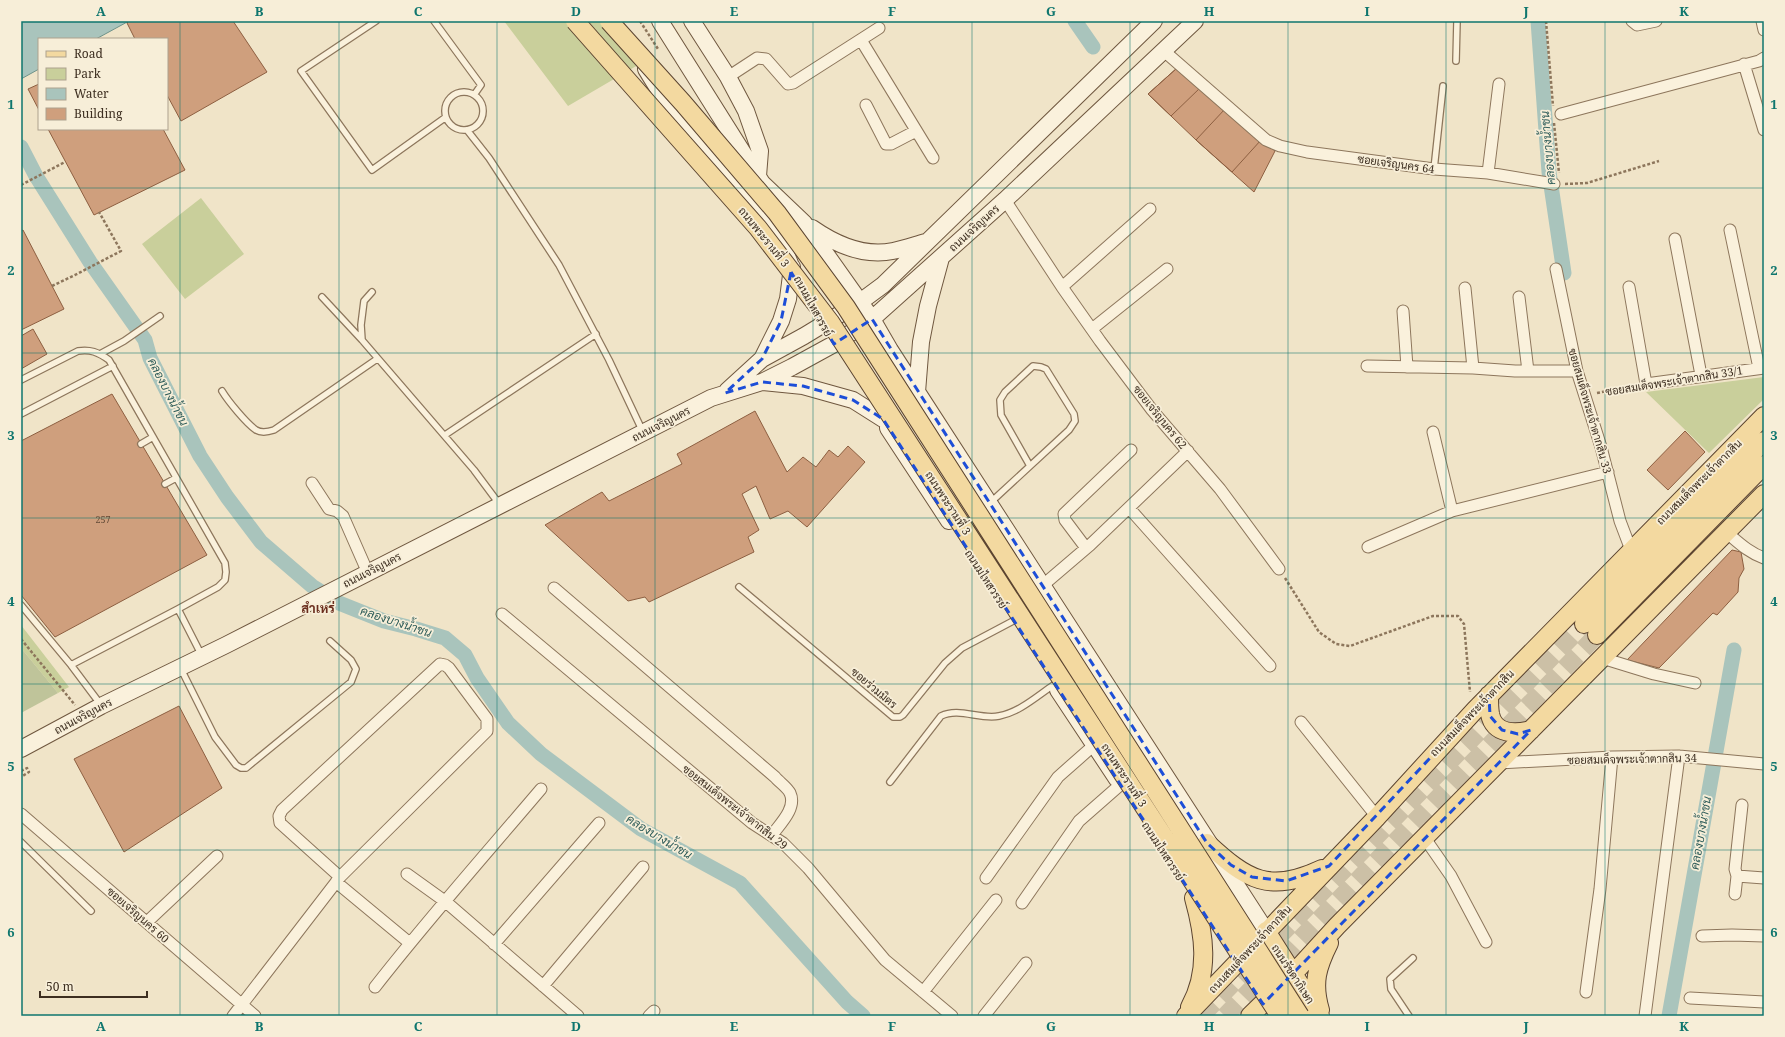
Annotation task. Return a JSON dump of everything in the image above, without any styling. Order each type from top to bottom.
[{"type":"main road","name":"ถนนพระรามที่ 3","points":[[574,21],[667,123],[758,228],[830,322],[1291,1011]]},
{"type":"main road","name":"ถนนพระรามที่ 3","points":[[610,21],[683,103],[777,213],[846,307],[1291,1011]]},
{"type":"main road","points":[[620,21],[662,96],[684,126],[704,151],[776,229]]},
{"type":"main road","name":"ถนนมไหสวรรย์","points":[[660,21],[760,180],[804,223],[872,319],[890,350],[989,504],[1266,931]]},
{"type":"main road","points":[[693,21],[728,77],[746,111],[760,151],[760,180]]},
{"type":"main road","name":"ถนนเจริญนคร","points":[[725,394],[762,359],[860,302],[883,285],[1154,21]]},
{"type":"main road","name":"ถนนเจริญนคร","points":[[21,749],[101,706],[304,605],[711,398],[762,382],[834,344],[872,319],[941,258],[1005,200],[1195,21]]},
{"type":"main road","name":"ถนนมไหสวรรย์","points":[[760,180],[776,229],[792,267],[834,344],[1055,684],[1093,746],[1236,963]]},
{"type":"main road","points":[[804,223],[828,239],[850,248],[869,252],[892,251],[926,242]]},
{"type":"main road","points":[[917,392],[922,336],[928,306],[941,258]]},
{"type":"main road","points":[[762,359],[781,321],[788,299],[792,267]]},
{"type":"main road","points":[[762,382],[803,386],[853,400],[883,419]]},
{"type":"main road","name":"ถนนสมเด็จพระเจ้าตากสิน","points":[[1185,1016],[1377,817],[1475,710],[1764,416]]},
{"type":"main road","name":"ถนนสมเด็จพระเจ้าตากสิน","points":[[1764,441],[1591,629],[1764,465]]},
{"type":"main road","points":[[1250,1016],[1267,1010],[1294,974],[1337,926],[1764,494]]},
{"type":"main road","points":[[1489,696],[1490,716],[1502,730],[1518,734],[1531,730]]},
{"type":"main road","points":[[1208,843],[1231,865],[1252,877],[1269,882],[1286,882],[1304,877],[1329,866]]},
{"type":"main road","points":[[1185,1016],[1199,984],[1204,954],[1200,922],[1194,898]]},
{"type":"main road","points":[[1321,1016],[1317,999],[1315,979],[1320,960],[1337,926]]},
{"type":"main road","name":"ถนนรัชดาภิเษก","points":[[1266,931],[1321,1016]]},
{"type":"main road","points":[[1236,963],[1267,1010]]},
{"type":"main road","points":[[1291,1011],[1308,1016]]},
{"type":"street","points":[[1632,21],[1637,25],[1656,21]]},
{"type":"street","points":[[1762,21],[1764,30]]},
{"type":"street","points":[[728,77],[757,58],[761,58],[766,59],[788,84],[793,83],[879,28]]},
{"type":"street","points":[[861,40],[933,158]]},
{"type":"street","name":"ซอยเจริญนคร 64","points":[[1164,51],[1266,140],[1280,146],[1307,152],[1434,169],[1488,173],[1553,184]]},
{"type":"street","points":[[1556,115],[1758,61],[1764,58]]},
{"type":"street","points":[[1744,64],[1764,130]]},
{"type":"street","points":[[1488,173],[1499,84]]},
{"type":"street","points":[[866,105],[886,144],[891,144],[916,131]]},
{"type":"street","name":"ซอยเจริญนคร 62","points":[[1005,200],[1062,287],[1152,410],[1220,489],[1279,569]]},
{"type":"street","points":[[1062,287],[1150,209]]},
{"type":"street","points":[[1730,230],[1761,368]]},
{"type":"street","points":[[1675,239],[1701,375]]},
{"type":"street","points":[[1092,329],[1167,269]]},
{"type":"street","name":"ซอยสมเด็จพระเจ้าตากสิน 33","points":[[1556,269],[1577,371],[1608,472],[1620,521],[1631,550]]},
{"type":"street","points":[[1629,287],[1646,384]]},
{"type":"street","points":[[1465,288],[1473,368]]},
{"type":"street","points":[[1519,297],[1528,371]]},
{"type":"street","points":[[1403,311],[1407,367]]},
{"type":"street","points":[[1367,366],[1473,368],[1515,371],[1577,371]]},
{"type":"street","name":"ซอยสมเด็จพระเจ้าตากสิน 33/1","points":[[1646,384],[1701,375],[1761,368]]},
{"type":"street","points":[[1433,432],[1452,511]]},
{"type":"street","points":[[1086,548],[1065,520],[1064,514],[1131,450]]},
{"type":"street","points":[[1042,586],[1086,548],[1188,451]]},
{"type":"street","points":[[1368,547],[1452,511],[1608,472]]},
{"type":"street","points":[[312,483],[329,509],[337,511],[343,516],[363,574]]},
{"type":"street","points":[[1129,508],[1270,666]]},
{"type":"street","points":[[1726,532],[1756,556],[1764,558]]},
{"type":"street","points":[[554,588],[775,777],[790,793],[792,803],[789,811],[772,835]]},
{"type":"street","name":"ซอยสมเด็จพระเจ้าตากสิน 29","points":[[502,614],[752,823],[783,843],[808,868],[885,960],[952,1016]]},
{"type":"street","points":[[1602,658],[1654,674],[1695,683]]},
{"type":"street","points":[[232,1016],[338,880],[487,731],[487,719],[449,668],[440,664],[282,810],[280,816],[280,823],[338,880],[406,940],[410,941]]},
{"type":"street","points":[[1301,722],[1377,817]]},
{"type":"street","points":[[986,878],[1058,777],[1093,746]]},
{"type":"street","points":[[1645,1016],[1679,756]]},
{"type":"street","name":"ซอยสมเด็จพระเจ้าตากสิน 34","points":[[1499,763],[1612,757],[1679,756],[1764,764]]},
{"type":"street","points":[[1586,992],[1600,889],[1612,757]]},
{"type":"street","points":[[1022,903],[1078,821],[1120,785]]},
{"type":"street","points":[[375,987],[410,941],[446,902],[541,789]]},
{"type":"street","points":[[1735,894],[1737,876],[1735,868],[1742,805]]},
{"type":"street","name":"ซอยเจริญนคร 60","points":[[21,814],[255,1016]]},
{"type":"street","points":[[494,944],[598,823]]},
{"type":"street","points":[[1424,837],[1451,876],[1486,942]]},
{"type":"street","points":[[147,922],[217,856]]},
{"type":"street","points":[[543,986],[644,867]]},
{"type":"street","points":[[407,874],[446,902],[578,1016]]},
{"type":"street","points":[[1737,876],[1764,878]]},
{"type":"street","points":[[923,992],[996,900]]},
{"type":"street","points":[[1702,936],[1764,936]]},
{"type":"street","points":[[984,1016],[1026,964]]},
{"type":"street","points":[[1690,998],[1764,1002]]},
{"type":"lane","points":[[376,21],[301,71],[372,170],[446,118]]},
{"type":"lane","points":[[434,21],[481,85],[474,95]]},
{"type":"lane","points":[[1456,61],[1457,21]]},
{"type":"lane","points":[[1434,169],[1443,86]]},
{"type":"lane","points":[[467,130],[478,123],[482,118],[482,105],[474,95],[463,92],[452,96],[446,106],[446,118],[455,127],[467,130],[489,158],[559,265],[596,334],[643,432]]},
{"type":"lane","points":[[362,340],[361,325],[364,301],[372,292]]},
{"type":"lane","points":[[322,297],[362,340],[377,359],[445,435],[500,505]]},
{"type":"lane","points":[[100,354],[124,341],[160,316]]},
{"type":"lane","points":[[445,435],[596,334]]},
{"type":"lane","points":[[21,380],[78,350],[88,350],[100,354],[109,360],[225,563],[225,580],[218,586],[178,610],[71,665]]},
{"type":"lane","points":[[222,391],[238,412],[256,430],[265,432],[274,430],[377,359]]},
{"type":"lane","points":[[21,414],[112,366]]},
{"type":"lane","points":[[989,504],[1069,430],[1075,422],[1074,414],[1046,370],[1041,367],[1033,366],[1005,392],[1000,400],[1001,415],[1030,466]]},
{"type":"lane","points":[[141,444],[153,437]]},
{"type":"lane","points":[[165,484],[176,478]]},
{"type":"lane","name":"ซอยร่วมมิตร","points":[[739,587],[893,717],[898,718],[903,715],[945,663],[962,648],[1014,621]]},
{"type":"lane","points":[[21,605],[71,665],[101,706]]},
{"type":"lane","points":[[178,610],[202,656]]},
{"type":"lane","points":[[180,667],[215,737],[236,765],[241,768],[246,768],[351,682],[356,669],[351,660],[330,641]]},
{"type":"lane","points":[[890,782],[942,716],[948,712],[983,717],[999,716],[1019,709],[1055,684]]},
{"type":"lane","points":[[21,842],[91,911]]},
{"type":"lane","points":[[1408,1016],[1391,988],[1390,980],[1392,976],[1413,958]]},
{"type":"path","points":[[1546,21],[1556,115],[1553,184],[1587,183],[1659,161]]},
{"type":"path","points":[[22,185],[65,162]]},
{"type":"path","points":[[52,286],[121,251],[99,212]]},
{"type":"path","name":"ซอยสมเด็จพระเจ้าตากสิน 33/1","points":[[1585,396],[1646,384]]},
{"type":"path","points":[[1279,569],[1318,632],[1336,644],[1350,646],[1433,616],[1458,616],[1464,624],[1470,697],[1475,710]]},
{"type":"path","points":[[21,638],[84,715]]},
{"type":"path","points":[[21,771],[27,768],[29,772],[21,777]]},
{"type":"highlighted area","points":[[791,272],[834,344],[872,319],[1207,843],[1231,865],[1252,877],[1286,881],[1329,866],[1489,695],[1490,716],[1502,730],[1518,734],[1531,730],[1263,1004],[883,419],[853,400],[803,386],[762,382],[725,393],[762,359],[781,321]]},
{"type":"green space","points":[[504,21],[614,21],[638,65],[568,106]]},
{"type":"green space","points":[[201,198],[244,254],[185,299],[142,244]]},
{"type":"green space","points":[[1764,377],[1764,399],[1709,453],[1646,392]]},
{"type":"green space","points":[[21,625],[69,687],[58,693],[21,648]]},
{"type":"green space","points":[[21,648],[58,693],[21,713]]},
{"type":"water","points":[[21,21],[129,21],[98,38],[38,38],[38,70],[21,79]]},
{"type":"building","points":[[129,21],[233,21],[267,72],[181,121],[168,97],[168,38],[134,38],[127,23]]},
{"type":"building","points":[[1177,68],[1275,151],[1254,192],[1148,94]]},
{"type":"building","points":[[1177,68],[1201,87],[1171,116],[1148,94]]},
{"type":"building","points":[[38,84],[38,108],[28,89]]},
{"type":"building","points":[[1225,109],[1261,140],[1232,172],[1196,140]]},
{"type":"building","points":[[49,130],[164,130],[185,170],[94,215]]},
{"type":"building","points":[[23,230],[64,309],[21,330],[21,231]]},
{"type":"building","points":[[33,329],[47,354],[21,369],[21,336]]},
{"type":"building","points":[[112,394],[207,555],[55,637],[21,595],[21,441]]},
{"type":"building","points":[[755,411],[787,472],[803,457],[816,467],[829,450],[838,457],[848,446],[865,462],[807,527],[788,511],[770,519],[756,486],[742,494],[759,530],[748,537],[754,552],[649,602],[645,597],[628,601],[545,525],[602,492],[609,501],[682,464],[677,454]]},
{"type":"building","points":[[1685,431],[1705,452],[1668,490],[1647,470]]},
{"type":"building","points":[[1732,550],[1741,552],[1744,569],[1739,578],[1738,592],[1717,615],[1713,613],[1659,668],[1627,660]]},
{"type":"building","points":[[179,706],[222,788],[124,852],[74,759]]},
{"type":"waterway","points":[[1075,21],[1093,47]]},
{"type":"waterway","name":"คลองบางน้ำชน","points":[[1538,21],[1549,172],[1564,273]]},
{"type":"waterway","name":"คลองบางน้ำชน","points":[[21,147],[36,176],[90,262],[145,340],[150,358],[200,456],[227,497],[261,542],[312,586],[339,603],[384,621],[445,638],[465,655],[477,678],[508,723],[541,754],[641,829],[740,883],[847,1002],[863,1016]]},
{"type":"waterway","name":"คลองบางน้ำชน","points":[[1669,1016],[1734,650]]},
{"type":"tunnel","points":[[1201,1016],[1584,624]]},
{"type":"tunnel","points":[[1225,1016],[1597,635]]},
{"type":"district","name":"สำเหร่","points":[[318,608]]}]
